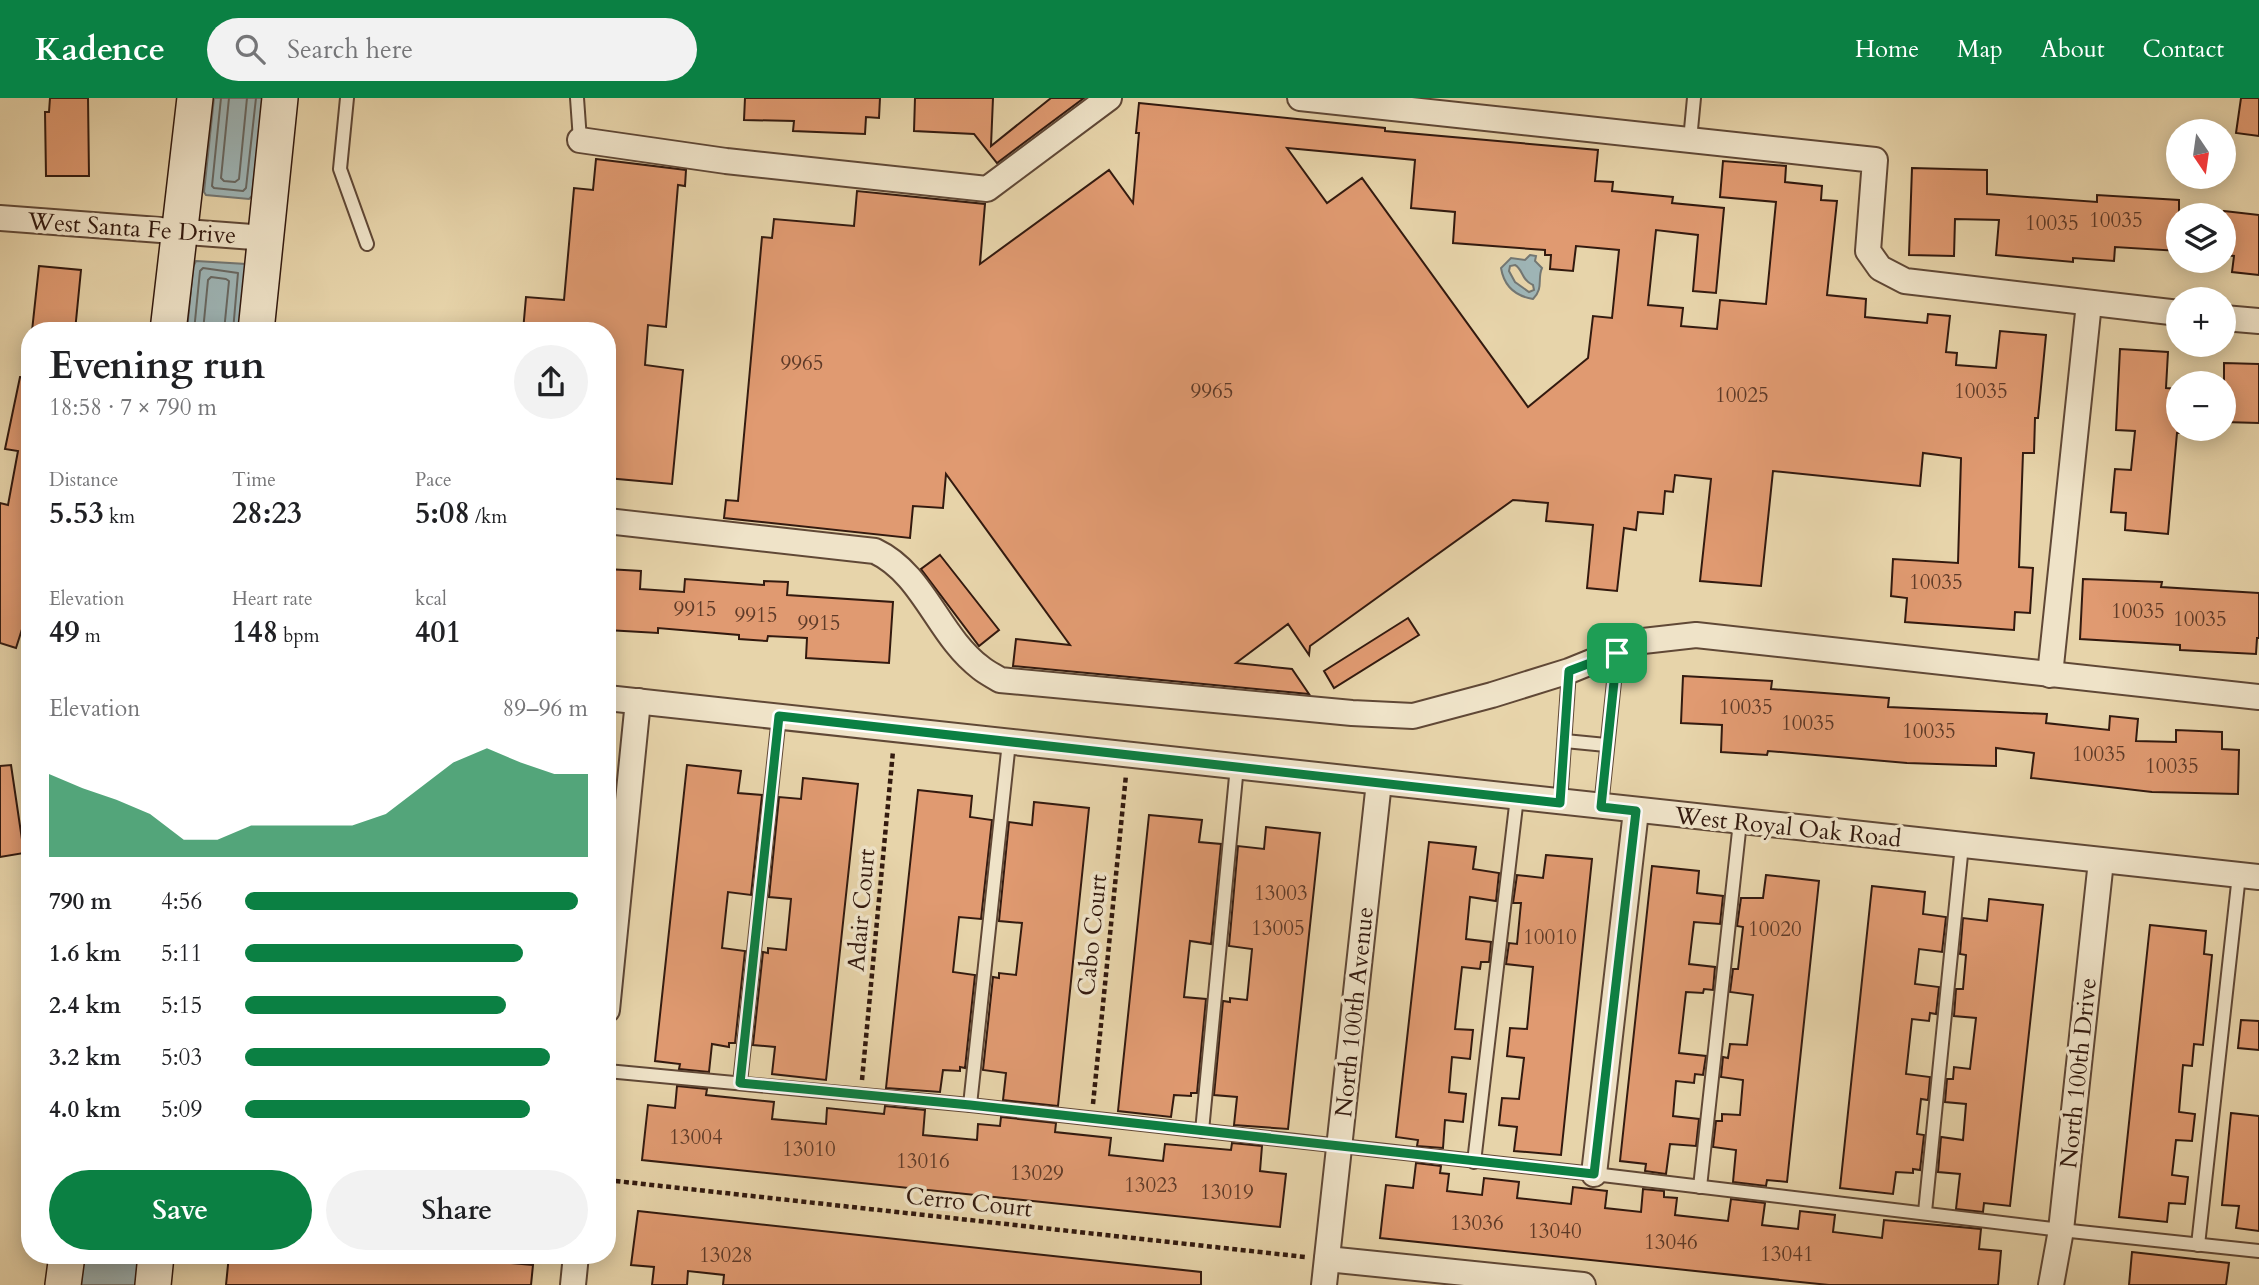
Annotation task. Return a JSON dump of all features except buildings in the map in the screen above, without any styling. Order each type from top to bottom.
[{"type":"main road","points":[[169,322],[195,98]]},
{"type":"main road","points":[[257,322],[280,98]]},
{"type":"main road","points":[[63,1285],[66,1264]]},
{"type":"main road","points":[[153,1285],[155,1264]]},
{"type":"street","points":[[580,140],[726,161],[987,189],[1109,98]]},
{"type":"street","points":[[1300,98],[1875,160],[1868,250],[1880,268],[1905,281],[2166,312]]},
{"type":"street","name":"West Santa Fe Drive","points":[[0,218],[265,238]]},
{"type":"street","points":[[2050,675],[2089,303]]},
{"type":"street","points":[[2236,318],[2259,321]]},
{"type":"street","points":[[616,522],[875,551],[891,558],[909,577],[960,646],[980,668],[1000,680],[1352,713],[1413,716],[1569,671],[1643,641],[1696,635],[2259,697]]},
{"type":"street","name":"West Royal Oak Road","points":[[616,699],[2249,876]]},
{"type":"street","points":[[616,843],[638,701]]},
{"type":"street","name":"North 100th Avenue","points":[[1324,1285],[1379,782]]},
{"type":"street","points":[[1594,1174],[1636,811]]},
{"type":"street","name":"North 100th Drive","points":[[2051,1285],[2061,1230],[2101,861]]},
{"type":"street","points":[[1327,1259],[1583,1285]]},
{"type":"street","points":[[573,1285],[575,1264]]},
{"type":"lane","points":[[347,98],[340,169],[368,244]]},
{"type":"lane","points":[[578,98],[580,140]]},
{"type":"lane","points":[[1690,140],[1694,98]]},
{"type":"lane","points":[[1601,807],[1617,653]]},
{"type":"lane","points":[[1560,803],[1569,671]]},
{"type":"lane","points":[[740,1083],[779,716]]},
{"type":"lane","points":[[1565,741],[1606,745]]},
{"type":"lane","points":[[970,1105],[1009,742]]},
{"type":"lane","points":[[1202,1131],[1237,766]]},
{"type":"lane","points":[[1474,1162],[1517,797]]},
{"type":"lane","points":[[1700,1187],[1740,822]]},
{"type":"lane","points":[[1925,1212],[1962,845]]},
{"type":"lane","points":[[2198,1245],[2249,876]]},
{"type":"lane","points":[[616,1072],[970,1105],[2259,1251]]},
{"type":"path","name":"Adair Court","points":[[861,1095],[895,729]]},
{"type":"path","name":"Cabo Court","points":[[1091,1119],[1128,755]]},
{"type":"path","name":"Cerro Court","points":[[616,1181],[1327,1259]]},
{"type":"water","points":[[214,98],[263,98],[252,196],[249,199],[206,195],[204,192]]},
{"type":"water","points":[[1530,255],[1536,256],[1535,261],[1542,268],[1538,291],[1533,299],[1511,289],[1501,268],[1511,258],[1525,260]],"holes":[[[1510,266],[1518,267],[1526,280],[1533,285],[1534,290],[1529,292],[1515,282],[1509,271]]]},
{"type":"water","points":[[196,261],[246,264],[241,322],[188,322],[193,267]]},
{"type":"water","points":[[83,1264],[140,1264],[137,1285],[81,1285]]},
{"type":"route","points":[[1617,653],[1601,807],[1636,811],[1594,1174],[970,1105],[740,1083],[779,716],[1560,803],[1569,671],[1617,653]]}]
